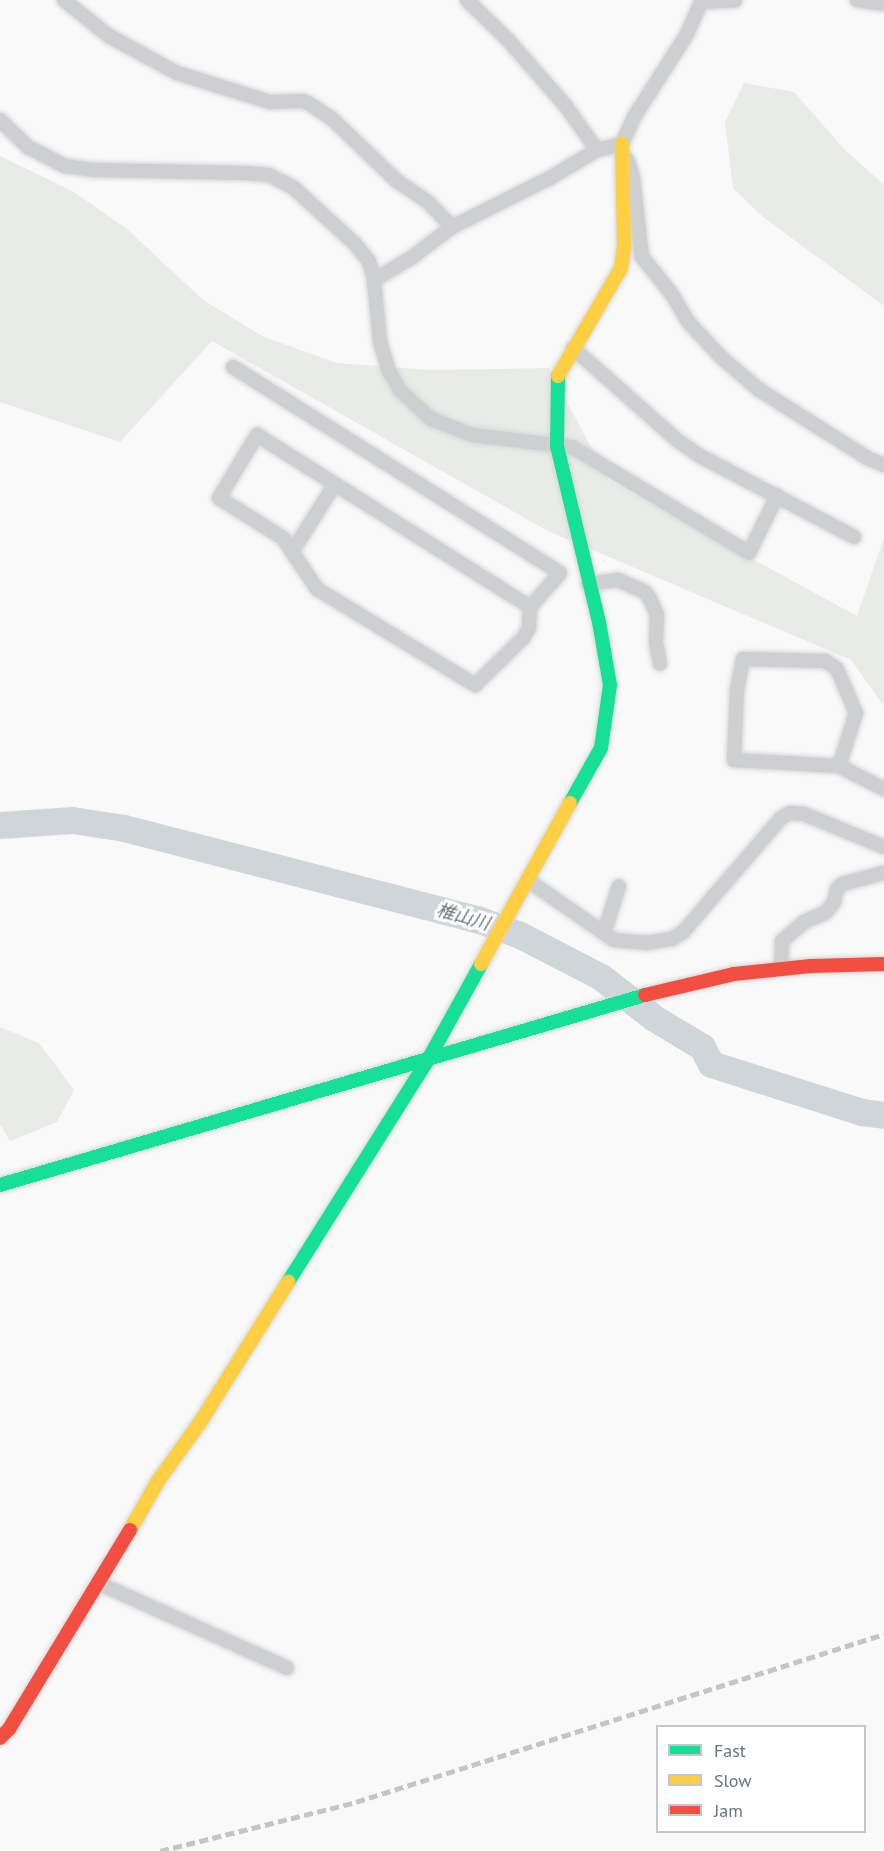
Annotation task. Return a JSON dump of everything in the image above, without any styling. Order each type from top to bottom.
[{"type":"street","points":[[64,0],[109,36],[177,73],[270,102],[302,101],[308,104],[330,118],[397,181],[428,202],[452,227]]},
{"type":"street","points":[[467,0],[565,105],[597,150]]},
{"type":"street","points":[[0,1738],[9,1729],[158,1482],[199,1424],[429,1058],[601,748],[606,728],[610,685],[599,622],[588,584],[557,446],[557,378],[621,268],[624,247],[622,144],[634,117],[687,34],[702,1],[735,0]]},
{"type":"street","points":[[857,0],[884,4]]},
{"type":"street","points":[[0,120],[28,147],[65,166],[95,170],[269,175],[294,188],[355,244],[369,261],[374,280],[380,342],[389,371],[400,390],[431,419],[472,435],[572,447],[749,552],[777,496]]},
{"type":"street","points":[[374,280],[411,258],[452,227],[550,178],[597,150],[622,144]]},
{"type":"street","points":[[622,144],[633,178],[642,257],[671,292],[689,323],[722,358],[758,389],[867,458],[884,465]]},
{"type":"street","points":[[573,348],[678,441],[700,456],[854,537]]},
{"type":"street","points":[[233,367],[560,573]]},
{"type":"street","points":[[530,607],[257,435],[219,498],[283,538],[317,589],[475,685],[523,638],[529,628],[530,607],[560,573],[585,568]]},
{"type":"street","points":[[292,552],[335,484]]},
{"type":"street","points":[[588,584],[618,580],[645,592],[657,614],[656,643],[660,664]]},
{"type":"street","points":[[839,766],[856,714],[837,669],[825,662],[743,659],[737,690],[734,760],[839,766],[884,789]]},
{"type":"street","points":[[526,886],[614,940],[646,943],[672,939],[683,932],[781,818],[790,813],[815,818],[884,847]]},
{"type":"street","points":[[781,969],[782,941],[804,922],[826,912],[834,902],[837,889],[842,884],[884,873]]},
{"type":"street","points":[[604,933],[619,886]]},
{"type":"street","points":[[0,1185],[679,985],[781,969],[884,964]]},
{"type":"street","points":[[98,1583],[287,1668]]},
{"type":"shaded area","points":[[744,83],[794,92],[845,150],[884,185],[884,306],[763,217],[733,188],[725,122]]},
{"type":"shaded area","points":[[0,156],[74,192],[127,229],[203,300],[264,337],[337,363],[432,370],[549,368],[609,481],[857,616],[884,538],[884,706],[851,660],[548,531],[212,341],[120,442],[0,402]]},
{"type":"shaded area","points":[[0,1027],[39,1043],[74,1090],[57,1122],[10,1141],[0,1124]]},
{"type":"waterway","name":"椎山川","points":[[0,825],[72,820],[124,828],[477,919],[520,935],[601,977],[654,1018],[702,1047],[711,1064],[861,1112],[884,1115]]},
{"type":"railway","points":[[160,1851],[356,1802],[884,1634]]},
{"type":"traffic: fast","points":[[558,376],[557,446],[599,622],[610,685],[601,748],[570,803]]},
{"type":"traffic: fast","points":[[288,1282],[429,1058],[481,964]]},
{"type":"traffic: fast","points":[[0,1185],[645,995]]},
{"type":"traffic: slow","points":[[558,376],[621,268],[624,247],[622,144]]},
{"type":"traffic: slow","points":[[481,964],[570,803]]},
{"type":"traffic: slow","points":[[130,1530],[158,1481],[199,1424],[288,1282]]},
{"type":"traffic: jam","points":[[645,995],[734,974],[811,966],[884,964]]},
{"type":"traffic: jam","points":[[0,1738],[9,1729],[130,1530]]}]
